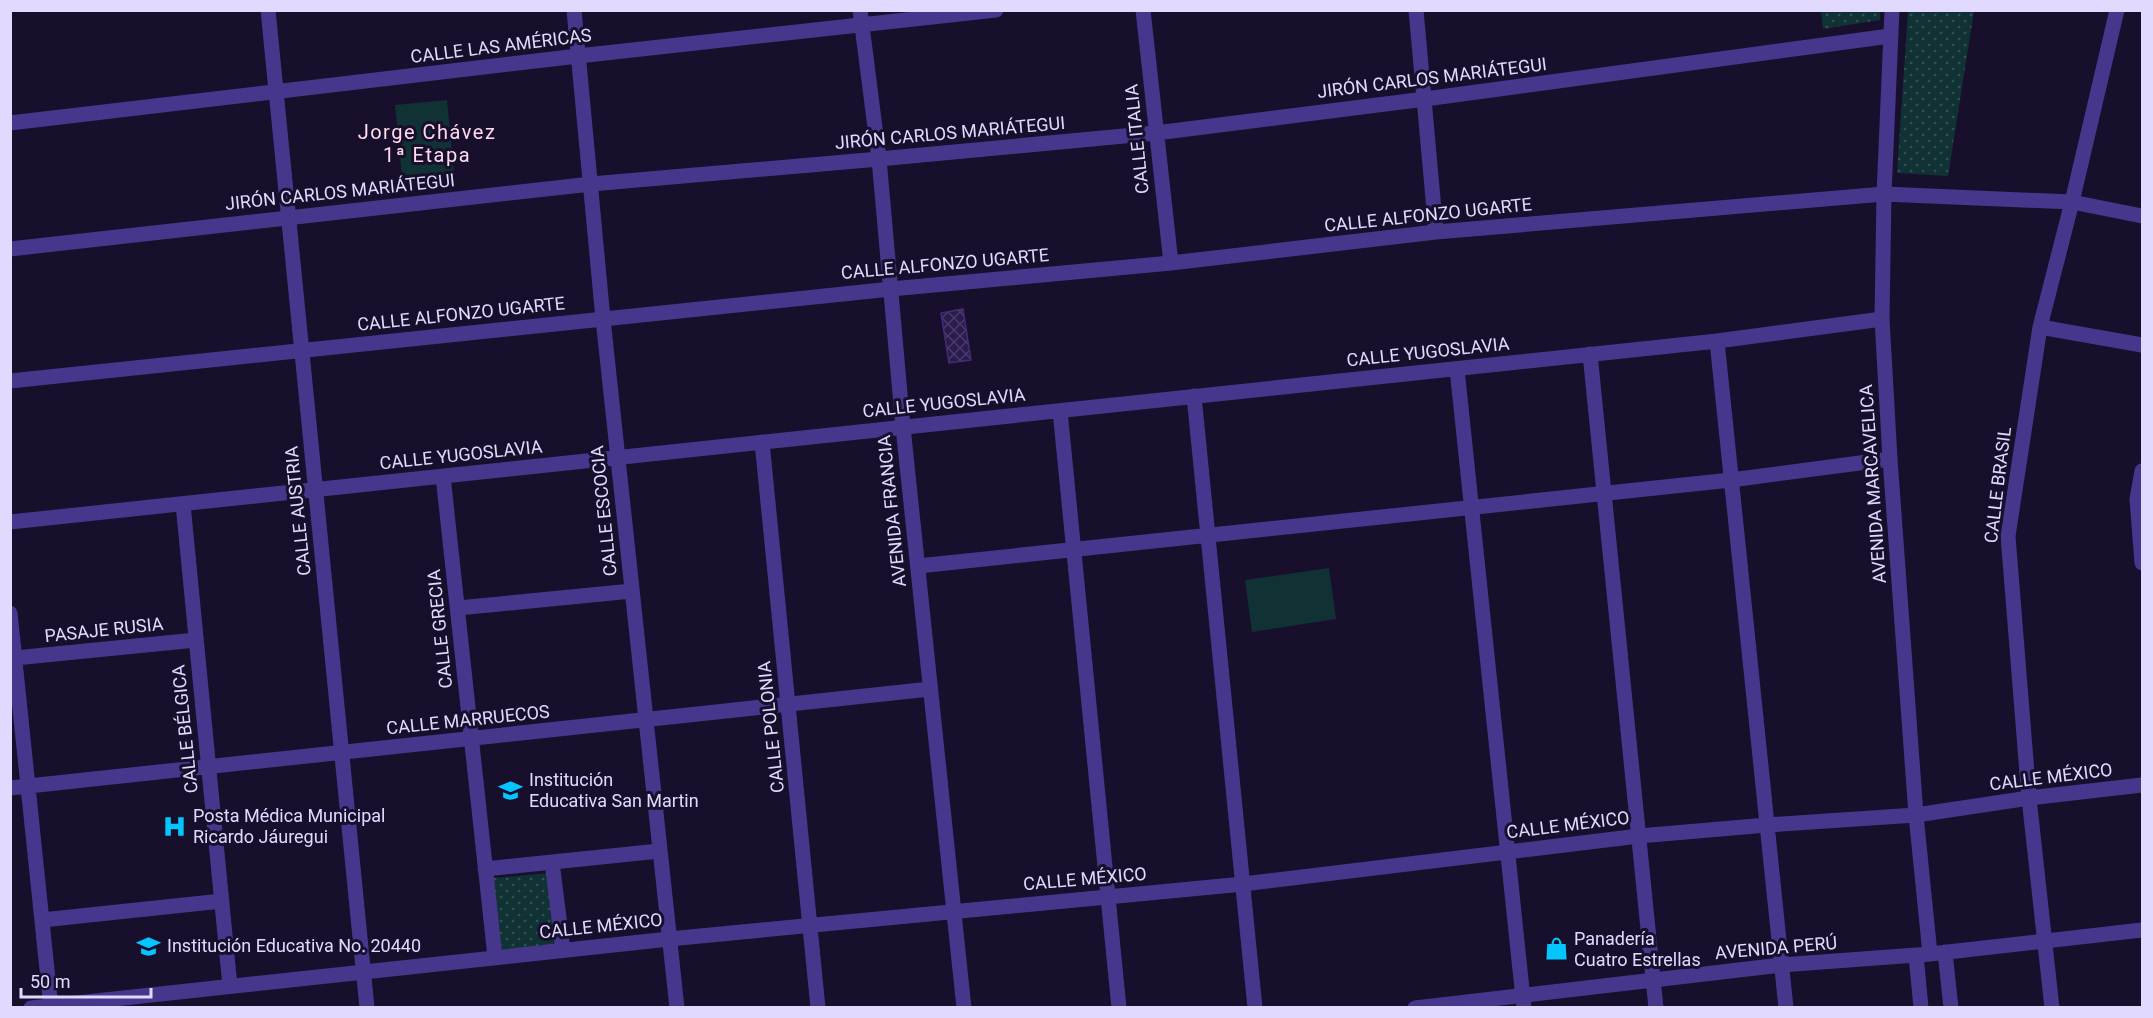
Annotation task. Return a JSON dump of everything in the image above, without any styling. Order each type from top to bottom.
[{"type":"street","name":"CALLE AUSTRIA","points":[[268,10],[367,1008]]},
{"type":"street","name":"CALLE ESCOCIA","points":[[574,10],[603,319],[676,1008]]},
{"type":"street","name":"AVENIDA FRANCIA","points":[[860,10],[879,159],[903,427],[964,1008]]},
{"type":"street","name":"CALLE LAS AMÉRICAS","points":[[10,123],[578,56],[862,27],[996,10]]},
{"type":"street","name":"CALLE ITALIA","points":[[1143,10],[1171,263]]},
{"type":"street","points":[[1416,10],[1436,232]]},
{"type":"street","name":"AVENIDA MARCAVELICA","points":[[1892,10],[1884,194],[1882,319],[1890,459],[1916,815],[1931,954],[1951,1008]]},
{"type":"street","name":"CALLE BRASIL","points":[[2052,1008],[2029,798],[2008,536],[2040,327],[2072,202],[2116,10]]},
{"type":"street","name":"JIRÓN CARLOS MARIÁTEGUI","points":[[10,249],[591,184],[1156,133],[1890,36]]},
{"type":"street","name":"CALLE ALFONZO UGARTE","points":[[10,381],[891,289],[1171,263],[1436,232],[1884,194],[2072,202],[2142,216]]},
{"type":"street","name":"CALLE YUGOSLAVIA","points":[[10,522],[1717,341],[1882,319]]},
{"type":"street","points":[[2040,327],[2142,345]]},
{"type":"street","points":[[1717,341],[1786,1008]]},
{"type":"street","points":[[1590,354],[1656,1008]]},
{"type":"street","points":[[1458,369],[1523,1001]]},
{"type":"street","points":[[1194,396],[1255,1008]]},
{"type":"street","points":[[1060,411],[1119,1008]]},
{"type":"street","name":"CALLE POLONIA","points":[[762,442],[818,1008]]},
{"type":"street","points":[[918,566],[1731,480],[1890,459]]},
{"type":"street","points":[[2142,471],[2140,500],[2142,563]]},
{"type":"street","name":"CALLE GRECIA","points":[[443,476],[495,957]]},
{"type":"street","name":"CALLE BÉLGICA","points":[[183,504],[230,986]]},
{"type":"street","points":[[458,608],[632,591]]},
{"type":"street","points":[[10,613],[50,1006]]},
{"type":"street","name":"PASAJE RUSIA","points":[[15,658],[196,640]]},
{"type":"street","name":"CALLE MARRUECOS","points":[[10,788],[930,689]]},
{"type":"street","name":"CALLE MÉXICO","points":[[31,1008],[669,939],[1243,884],[1639,836],[1916,815],[2029,798],[2142,785]]},
{"type":"street","points":[[485,869],[659,851]]},
{"type":"street","points":[[552,862],[563,950]]},
{"type":"street","points":[[42,920],[222,901]]},
{"type":"street","name":"AVENIDA PERÚ","points":[[1414,1008],[1523,1001],[1653,980],[1781,966],[1931,954],[2142,930]]},
{"type":"street","name":"AVENIDA MARCAVELICA","points":[[1921,1008],[1931,954]]},
{"type":"green space","points":[[1821,11],[1880,11],[1880,20],[1823,29]]},
{"type":"green space","points":[[1908,11],[1974,11],[1948,176],[1897,173]]},
{"type":"green space","points":[[447,100],[455,182],[403,187],[395,105]]},
{"type":"green space","points":[[1329,568],[1336,619],[1252,632],[1245,580]]},
{"type":"green space","points":[[550,873],[558,944],[502,951],[493,878]]},
{"type":"building","points":[[963,309],[971,360],[949,363],[941,313]]},
{"type":"place","name":"Institución Educativa San Martin","points":[[511,790]]},
{"type":"place","name":"Posta Médica Municipal Ricardo Jáuregui","points":[[175,826]]},
{"type":"place","name":"Institución Educativa No. 20440","points":[[149,946]]},
{"type":"place","name":"Panadería Cuatro Estrellas","points":[[1556,949]]},
{"type":"district","name":"Jorge Chávez 1ª Etapa","points":[[427,144]]}]
